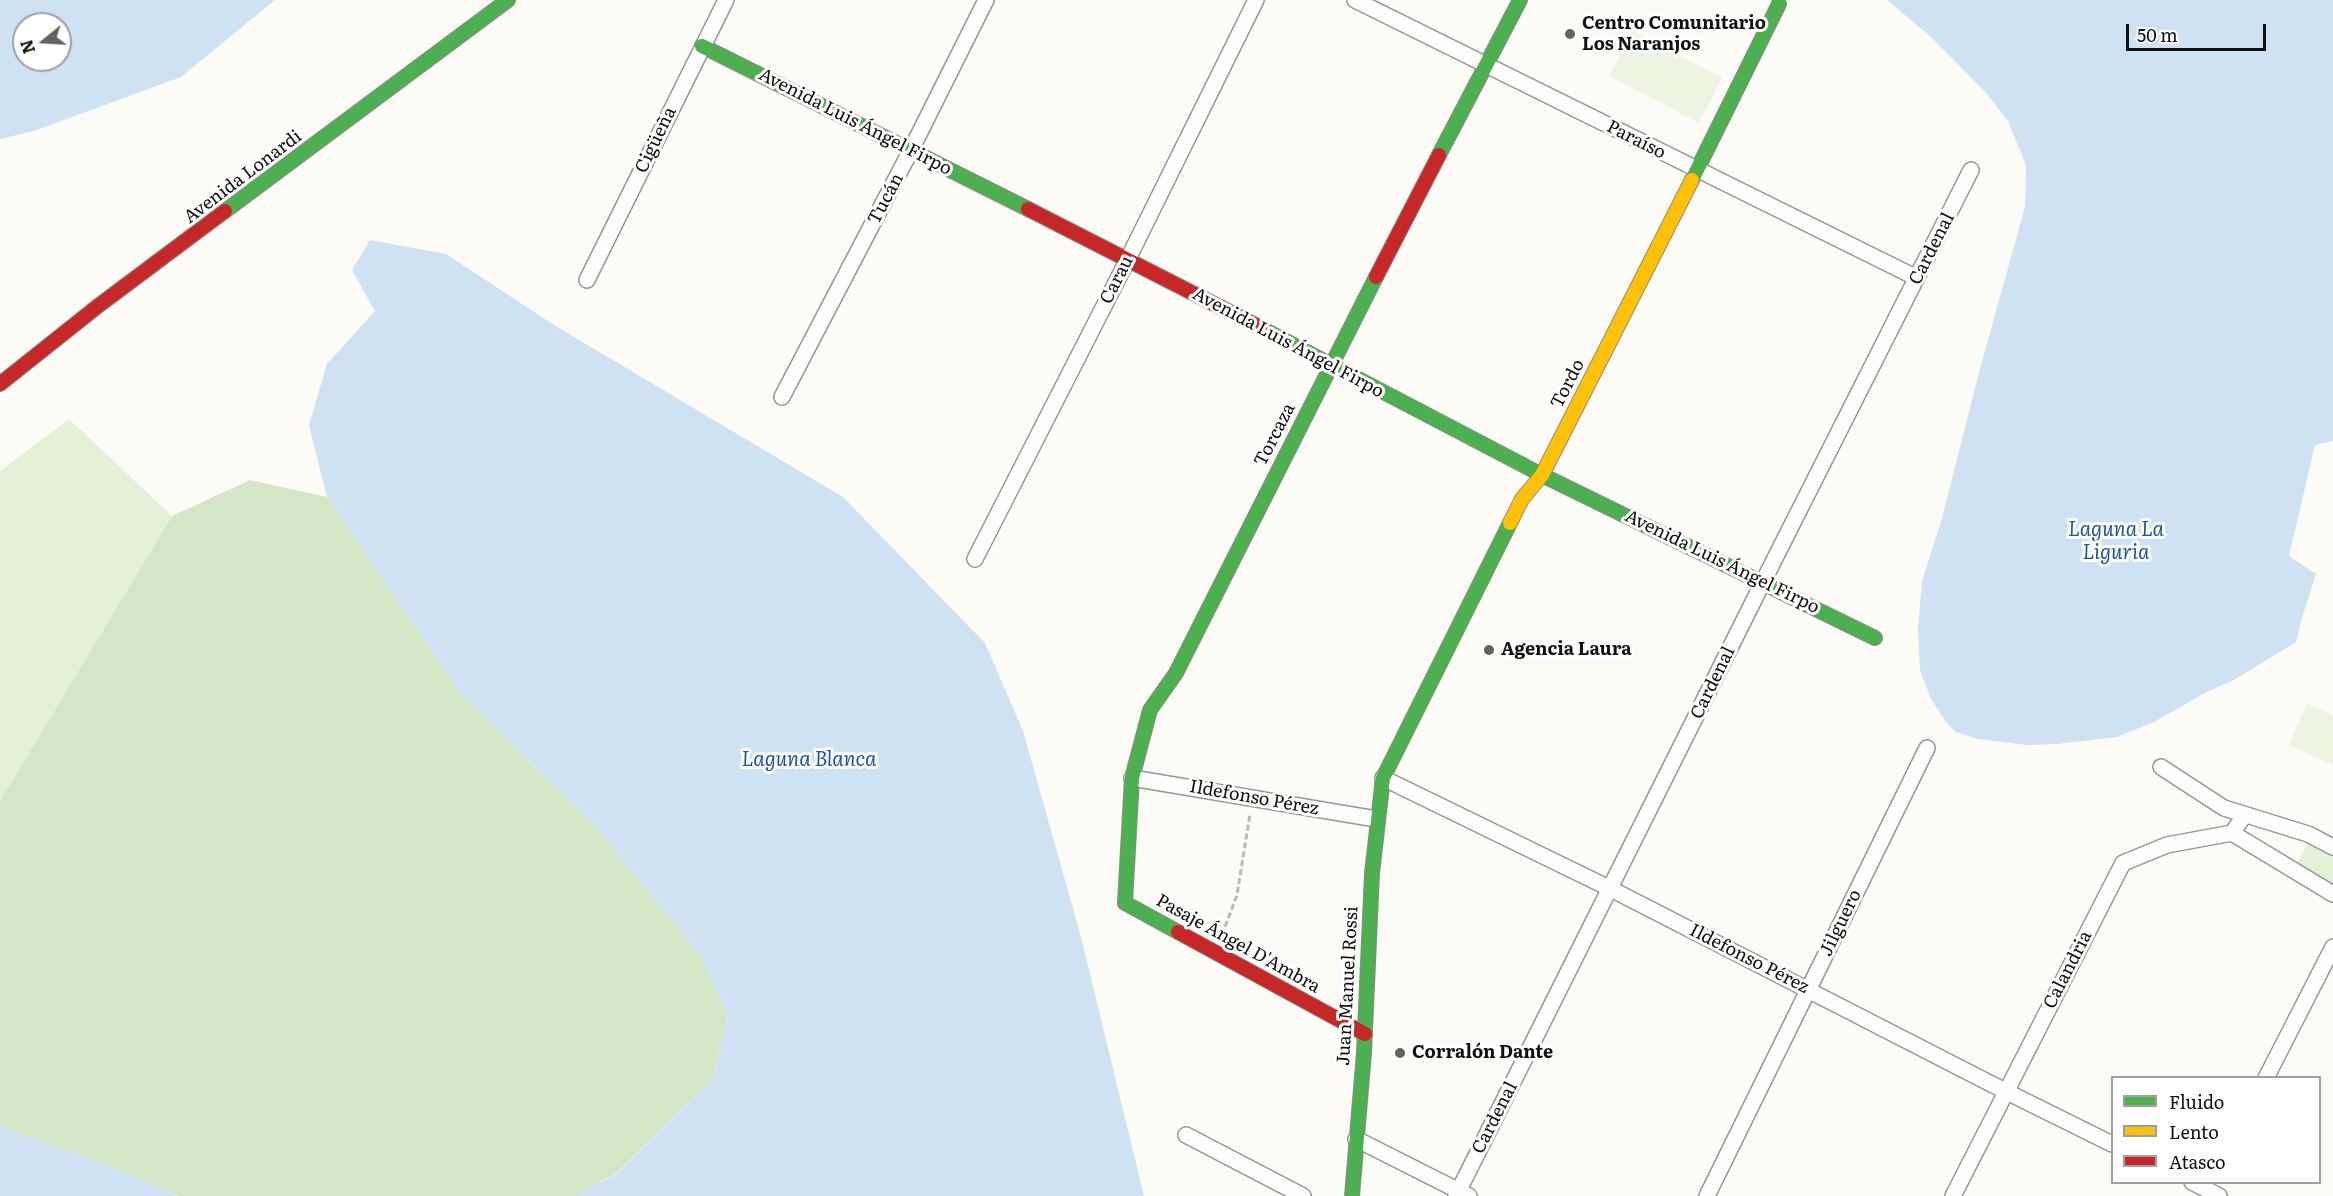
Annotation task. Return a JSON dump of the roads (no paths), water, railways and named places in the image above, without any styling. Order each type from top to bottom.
[{"type":"street","name":"Avenida Lonardi","points":[[0,384],[98,306],[508,0]]},
{"type":"street","name":"Cigüeña","points":[[587,280],[726,0]]},
{"type":"street","name":"Tucán","points":[[782,397],[912,150],[986,0]]},
{"type":"street","name":"Carau","points":[[975,559],[1128,259],[1256,0]]},
{"type":"street","name":"Paraíso","points":[[1355,0],[1917,278]]},
{"type":"street","name":"Torcaza","points":[[1125,903],[1132,778],[1150,710],[1176,673],[1330,366],[1520,0]]},
{"type":"street","name":"Tordo","points":[[1383,778],[1522,499],[1542,475],[1697,171],[1779,4]]},
{"type":"street","name":"Avenida Luis Ángel Firpo","points":[[702,46],[1128,259],[1542,475],[1875,638]]},
{"type":"street","name":"Cardenal","points":[[1461,1194],[1762,582],[1971,170]]},
{"type":"street","name":"Jilguero","points":[[1707,1196],[1927,748]]},
{"type":"street","points":[[2161,767],[2224,808],[2308,834],[2333,847]]},
{"type":"street","name":"Ildefonso Pérez","points":[[1132,778],[1376,819]]},
{"type":"street","name":"Ildefonso Pérez","points":[[1383,778],[1611,889],[2111,1144]]},
{"type":"street","name":"Juan Manuel Rossi","points":[[1352,1196],[1365,1034],[1376,819],[1383,778]]},
{"type":"street","points":[[2244,816],[2232,832],[2333,894]]},
{"type":"street","name":"Calandria","points":[[1953,1196],[2123,863],[2167,845],[2232,832]]},
{"type":"street","name":"Pasaje Ángel D'Ambra","points":[[1125,903],[1365,1034]]},
{"type":"street","points":[[2267,1076],[2333,946]]},
{"type":"street","points":[[1186,1135],[1303,1196]]},
{"type":"street","points":[[1356,1138],[1461,1194]]},
{"type":"street","points":[[2196,1184],[2211,1191]]},
{"type":"water","points":[[0,0],[275,0],[181,77],[34,131],[0,139]]},
{"type":"water","name":"Laguna La Liguria","points":[[1887,0],[2333,0],[2333,441],[2315,445],[2289,556],[2316,574],[2296,642],[2234,680],[2205,693],[2154,722],[2117,737],[2027,745],[1978,739],[1956,732],[1946,722],[1931,699],[1920,671],[1918,629],[1922,581],[1941,522],[1981,365],[2025,207],[2026,165],[2008,121],[1988,95],[1931,37]]},
{"type":"water","name":"Laguna Blanca","points":[[370,240],[446,254],[554,325],[843,497],[985,643],[1023,731],[1081,937],[1144,1196],[575,1196],[618,1173],[713,1078],[728,1017],[702,957],[595,826],[462,695],[327,497],[309,425],[327,364],[375,311],[352,270]]},
{"type":"water","points":[[0,1126],[104,1164],[178,1196],[0,1196]]},
{"type":"place","name":"Centro Comunitario Los Naranjos","points":[[1570,34]]},
{"type":"place","name":"Agencia Laura","points":[[1489,650]]},
{"type":"place","name":"Corralón Dante","points":[[1400,1053]]}]
